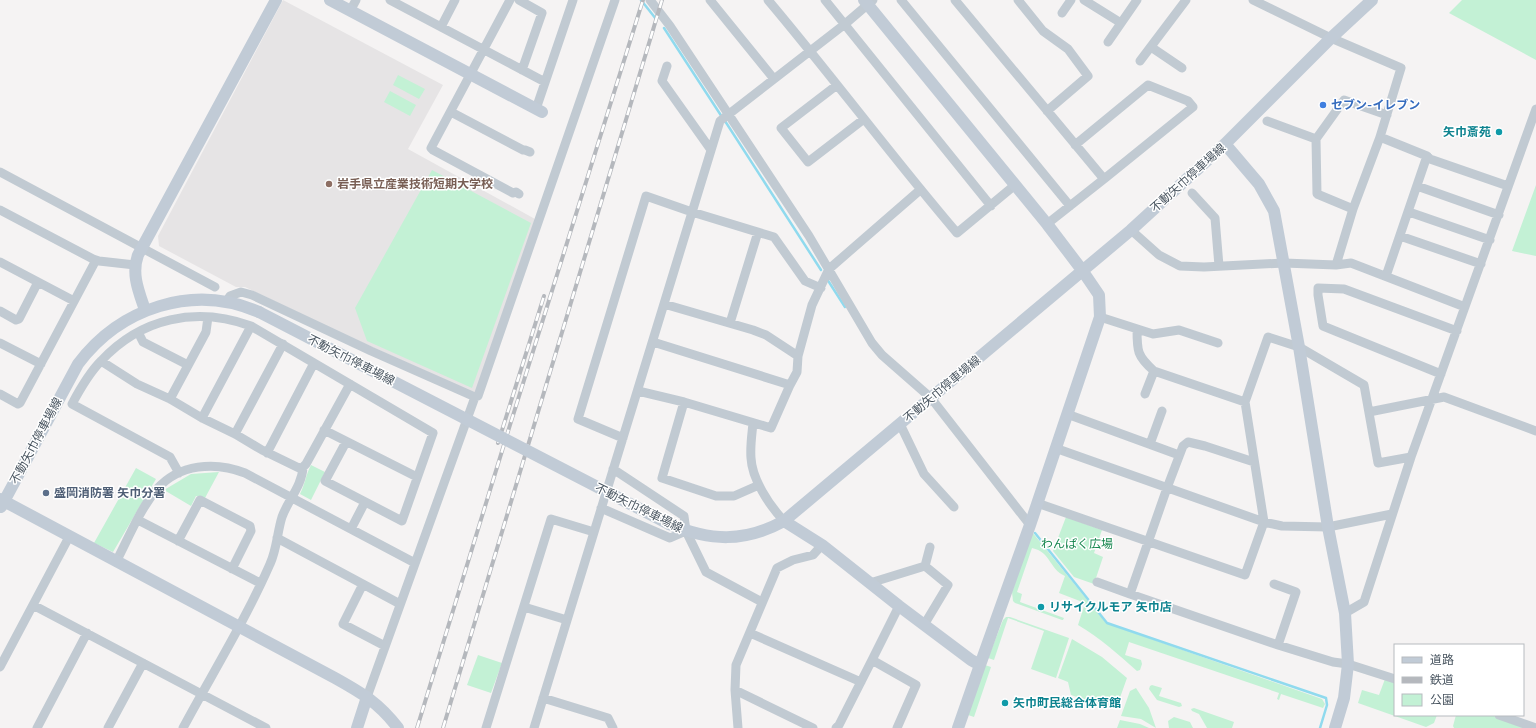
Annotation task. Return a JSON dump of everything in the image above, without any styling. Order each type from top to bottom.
[{"type":"street","points":[[145,310],[135,280],[135,265],[142,248],[276,0]]},
{"type":"street","points":[[330,0],[353,5],[470,75],[539,111],[545,82],[573,0]]},
{"type":"street","points":[[390,0],[404,3],[441,27],[545,82]]},
{"type":"street","points":[[441,27],[455,0]]},
{"type":"street","points":[[510,0],[432,148],[433,150],[513,193],[516,192],[519,194]]},
{"type":"street","points":[[519,0],[542,13],[522,70]]},
{"type":"street","points":[[357,728],[475,397],[478,396],[615,0]]},
{"type":"street","points":[[650,0],[670,26],[826,278],[872,343],[882,355],[931,398],[1030,525]]},
{"type":"street","points":[[710,0],[774,79]]},
{"type":"street","points":[[768,0],[810,50],[920,190],[957,233],[1015,185]]},
{"type":"street","points":[[825,0],[991,206]]},
{"type":"street","points":[[901,0],[1070,206]]},
{"type":"street","points":[[954,0],[1104,179]]},
{"type":"street","points":[[1018,0],[1043,31],[1068,49],[1088,76],[1047,111]]},
{"type":"street","points":[[1062,13],[1070,0]]},
{"type":"street","points":[[1084,0],[1121,23]]},
{"type":"street","points":[[1108,42],[1137,0]]},
{"type":"street","points":[[1140,61],[1186,0]]},
{"type":"street","points":[[1253,0],[1331,38],[1401,68],[1380,137],[1353,209],[1336,265]]},
{"type":"street","name":"不動矢巾停車場線","points":[[1,503],[78,364],[92,347],[108,332],[145,310],[168,303],[199,300],[226,302],[259,312],[686,532],[728,537],[748,536],[768,530],[784,521],[1131,230],[1225,144],[1331,38],[1372,0]]},
{"type":"street","points":[[534,728],[711,150],[725,117],[844,24],[868,2],[1047,224],[1099,295],[1100,317],[1066,414],[1030,525],[958,728]]},
{"type":"street","points":[[1151,47],[1182,68]]},
{"type":"street","points":[[667,66],[662,81],[711,150]]},
{"type":"street","points":[[837,84],[782,128],[808,162],[864,119]]},
{"type":"street","points":[[1047,224],[1193,107],[1188,101],[1148,85],[1075,145]]},
{"type":"street","points":[[1353,209],[1317,194],[1316,139],[1344,100],[1387,115]]},
{"type":"street","points":[[1345,613],[1364,602],[1411,457],[1499,215],[1536,108]]},
{"type":"street","points":[[451,112],[523,150],[530,152]]},
{"type":"street","points":[[1267,121],[1316,139]]},
{"type":"street","points":[[1380,137],[1427,156],[1430,159],[1508,186]]},
{"type":"street","points":[[1225,144],[1259,184],[1274,211],[1284,263],[1328,526],[1345,613],[1348,664],[1344,698],[1335,728]]},
{"type":"street","points":[[1386,276],[1427,156]]},
{"type":"street","points":[[0,172],[215,287]]},
{"type":"street","points":[[1417,186],[1499,215]]},
{"type":"street","points":[[638,391],[684,402],[771,428],[797,372],[798,356],[812,305],[826,278],[920,190]]},
{"type":"street","points":[[1192,193],[1215,218],[1219,266]]},
{"type":"street","points":[[623,438],[578,419],[646,196],[692,212],[774,236],[805,281],[826,278]]},
{"type":"street","points":[[0,210],[96,260],[135,265]]},
{"type":"street","points":[[1409,212],[1490,240]]},
{"type":"street","points":[[1131,230],[1159,255],[1180,266],[1204,267],[1284,263],[1336,265],[1351,263],[1466,307]]},
{"type":"street","points":[[730,323],[758,232]]},
{"type":"street","points":[[1400,236],[1481,264]]},
{"type":"street","points":[[0,394],[18,404],[20,403],[96,260]]},
{"type":"street","points":[[0,262],[74,301]]},
{"type":"street","points":[[0,311],[16,320],[19,319],[38,282]]},
{"type":"street","points":[[1441,374],[1323,326],[1318,288],[1344,288],[1456,332]]},
{"type":"street","points":[[226,302],[230,296],[241,292],[252,294],[371,351],[475,397]]},
{"type":"street","points":[[664,304],[766,335],[798,356]]},
{"type":"street","points":[[179,473],[170,457],[72,404],[101,361],[127,338],[156,324],[187,317],[208,317],[232,320],[251,326],[433,433],[402,521],[325,481],[346,442]]},
{"type":"street","points":[[170,399],[206,332],[208,317]]},
{"type":"street","points":[[1100,317],[1153,334],[1179,330],[1218,343]]},
{"type":"street","points":[[202,418],[251,326]]},
{"type":"street","points":[[1137,329],[1137,347],[1143,361],[1154,371],[1245,402]]},
{"type":"street","points":[[138,332],[143,342],[188,366]]},
{"type":"street","points":[[1037,503],[1245,575],[1264,522],[1245,402],[1268,337],[1299,347],[1364,385],[1378,463],[1411,457]]},
{"type":"street","points":[[653,342],[790,385]]},
{"type":"street","points":[[0,343],[41,364]]},
{"type":"street","points":[[235,434],[283,344]]},
{"type":"street","points":[[101,361],[137,384],[170,399],[268,453],[299,468],[303,467]]},
{"type":"street","points":[[268,453],[314,363]]},
{"type":"street","points":[[1145,394],[1154,371]]},
{"type":"street","points":[[183,728],[238,627],[274,554],[283,516],[303,475],[303,467],[350,384]]},
{"type":"street","points":[[1368,412],[1444,397],[1536,431]]},
{"type":"street","points":[[684,402],[662,478],[716,496],[734,496],[759,485]]},
{"type":"street","points":[[1150,444],[1162,411]]},
{"type":"street","points":[[1066,414],[1179,455]]},
{"type":"street","points":[[753,423],[751,458],[759,485],[777,514],[784,521],[822,545],[924,625],[980,665]]},
{"type":"street","points":[[900,424],[924,474],[954,507]]},
{"type":"street","points":[[324,430],[417,477]]},
{"type":"street","points":[[1130,594],[1183,446],[1188,442],[1254,462]]},
{"type":"street","points":[[1055,448],[1264,522],[1282,526],[1328,526],[1392,514]]},
{"type":"street","points":[[116,562],[151,497],[158,488],[167,480],[179,473],[190,468],[205,466],[232,468],[415,563]]},
{"type":"street","points":[[613,469],[684,516],[686,532],[706,572],[762,602]]},
{"type":"street","points":[[178,541],[200,500],[250,526],[251,531],[232,569]]},
{"type":"street","points":[[351,529],[365,502]]},
{"type":"street","points":[[1,503],[69,537],[335,678],[367,697],[384,711],[398,728]]},
{"type":"street","points":[[601,508],[670,538],[686,532]]},
{"type":"street","points":[[486,728],[551,519],[594,532]]},
{"type":"street","points":[[138,520],[260,583]]},
{"type":"street","points":[[0,667],[69,537]]},
{"type":"street","points":[[277,538],[400,604]]},
{"type":"street","points":[[738,728],[738,711],[735,690],[736,665],[777,568],[793,560],[813,555],[822,545]]},
{"type":"street","points":[[925,566],[930,548]]},
{"type":"street","points":[[870,583],[925,566]]},
{"type":"street","points":[[924,625],[948,585],[925,566]]},
{"type":"street","points":[[1097,582],[1278,645],[1333,662],[1348,664],[1394,679]]},
{"type":"street","points":[[363,584],[343,624],[385,646]]},
{"type":"street","points":[[1274,584],[1296,592],[1278,645]]},
{"type":"street","points":[[34,605],[201,694],[254,725],[266,728]]},
{"type":"street","points":[[836,728],[839,725],[899,606]]},
{"type":"street","points":[[524,607],[567,620]]},
{"type":"street","points":[[37,728],[87,633]]},
{"type":"street","points":[[750,633],[860,682]]},
{"type":"street","points":[[872,660],[916,685],[897,728]]},
{"type":"street","points":[[108,728],[143,663]]},
{"type":"street","points":[[735,690],[813,728]]},
{"type":"street","points":[[543,698],[608,718],[613,728]]},
{"type":"street","points":[[1502,716],[1536,728]]},
{"type":"shaded area","name":"岩手県立産業技術短期大学校","points":[[283,0],[443,85],[408,149],[535,219],[475,393],[341,333],[245,287],[236,287],[159,246],[158,236]]},
{"type":"green space","points":[[1462,0],[1536,0],[1536,60],[1449,13]]},
{"type":"green space","points":[[398,75],[425,89],[419,99],[393,85]]},
{"type":"green space","points":[[390,91],[416,105],[410,116],[384,102]]},
{"type":"green space","points":[[432,170],[531,223],[472,388],[367,341],[355,308]]},
{"type":"green space","points":[[1536,185],[1536,256],[1512,251]]},
{"type":"green space","points":[[311,465],[325,472],[311,500],[300,494]]},
{"type":"green space","points":[[136,468],[156,479],[113,552],[94,543]]},
{"type":"green space","points":[[219,472],[205,498],[196,496],[191,506],[164,490],[191,474]]},
{"type":"green space","name":"わんぱく広場","points":[[1066,517],[1102,530],[1094,553],[1103,557],[1094,584],[1074,577],[1053,551]]},
{"type":"green space","points":[[1032,532],[1106,623],[1322,699],[1325,704],[1323,708],[1281,694],[1279,700],[1277,699],[1279,693],[1129,642],[1125,655],[1141,660],[1142,664],[1140,670],[1137,671],[1116,652],[1078,625],[1085,603],[1059,593],[1065,576],[1056,569],[1043,553],[1038,550],[1032,548],[1017,592],[1022,594],[1020,602],[1064,618],[1062,620],[1015,603],[1013,601],[1012,592]]},
{"type":"green space","points":[[1006,617],[1010,617],[1069,638],[1056,678],[1031,669],[1044,631],[1008,618],[994,660],[988,658],[1003,620]]},
{"type":"green space","points":[[1072,639],[1102,657],[1127,678],[1117,706],[1110,708],[1071,695],[1068,682],[1058,678]]},
{"type":"green space","points":[[478,655],[502,663],[491,693],[467,685]]},
{"type":"green space","points":[[985,665],[991,667],[974,717],[968,715]]},
{"type":"green space","points":[[1385,679],[1394,683],[1394,716],[1358,703],[1362,690],[1379,695]]},
{"type":"green space","points":[[1152,685],[1162,688],[1159,696],[1181,703],[1182,706],[1179,707],[1157,700],[1149,689]]},
{"type":"green space","points":[[1136,688],[1149,708],[1156,728],[1141,719],[1121,716],[1130,691]]},
{"type":"green space","points":[[1194,708],[1234,722],[1232,728],[1207,728],[1199,714],[1192,711],[1191,709]]},
{"type":"green space","points":[[1395,716],[1437,716],[1434,723],[1426,727]]},
{"type":"green space","points":[[1456,716],[1494,716],[1528,728],[1454,728],[1453,726]]},
{"type":"green space","points":[[1174,717],[1190,722],[1193,728],[1169,728],[1168,721]]},
{"type":"green space","points":[[1120,720],[1140,724],[1149,728],[1117,728]]},
{"type":"waterway","points":[[641,0],[656,19]]},
{"type":"waterway","points":[[664,28],[722,117]]},
{"type":"waterway","points":[[725,121],[821,270]]},
{"type":"waterway","points":[[827,279],[845,307]]},
{"type":"waterway","points":[[1035,533],[1107,623],[1326,698],[1327,705],[1320,728]]},
{"type":"railway","points":[[417,728],[643,0]]},
{"type":"railway","points":[[443,728],[662,0]]},
{"type":"railway","points":[[498,443],[544,296]]},
{"type":"place","name":"セブン-イレブン","points":[[1323,105]]},
{"type":"place","name":"矢巾斎苑","points":[[1499,132]]},
{"type":"place","name":"岩手県立産業技術短期大学校","points":[[329,184]]},
{"type":"place","name":"盛岡消防署 矢巾分署","points":[[46,493]]},
{"type":"place","name":"リサイクルモア 矢巾店","points":[[1041,607]]},
{"type":"place","name":"矢巾町民総合体育館","points":[[1005,703]]}]
